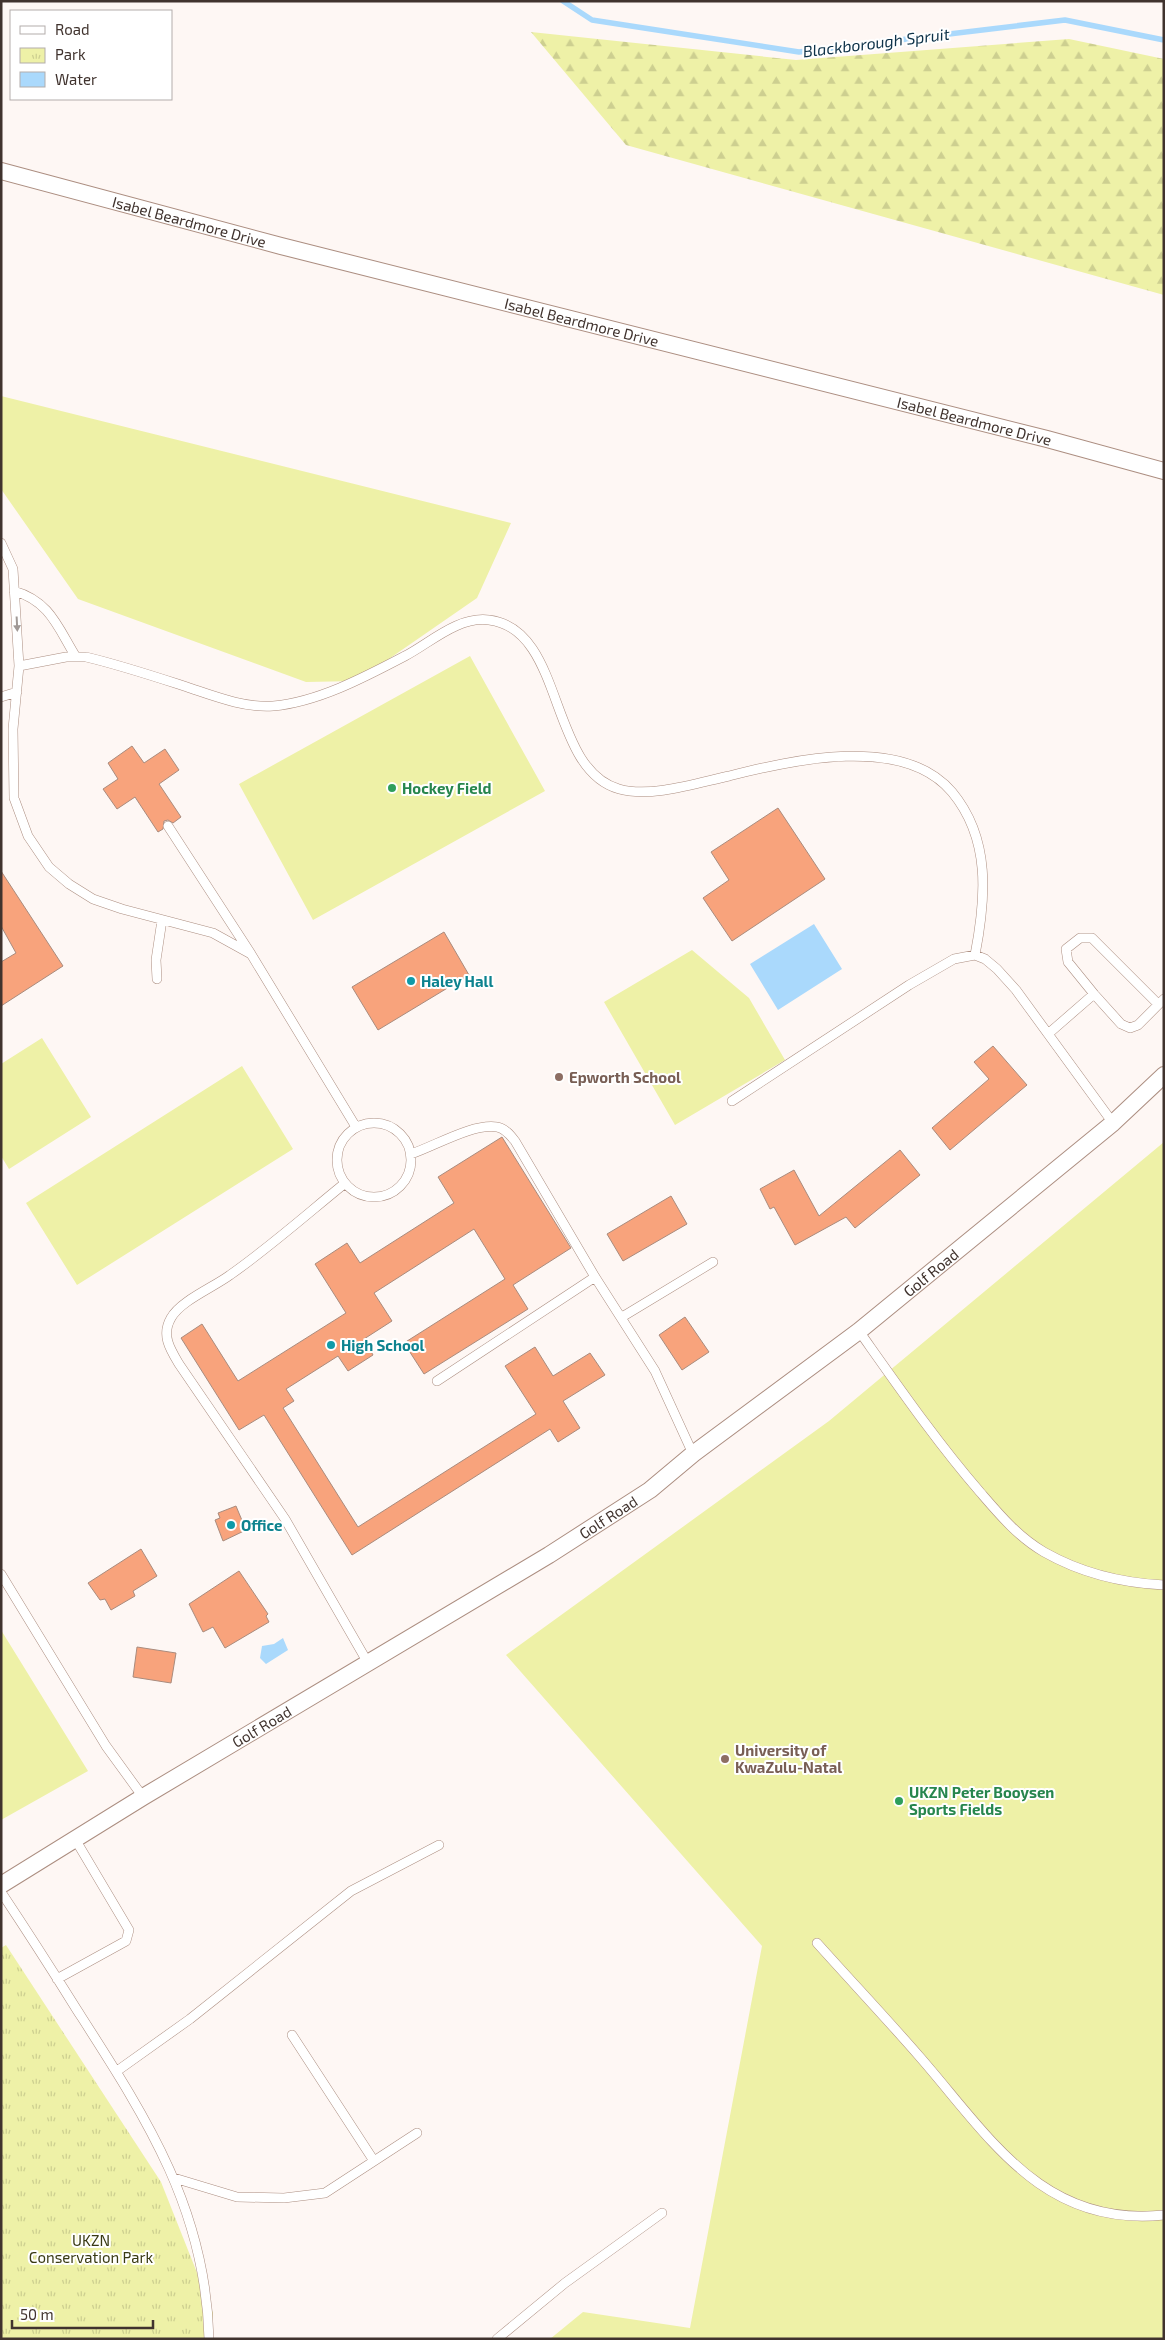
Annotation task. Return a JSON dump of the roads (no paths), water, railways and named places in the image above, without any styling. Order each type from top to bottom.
[{"type":"street","name":"Isabel Beardmore Drive","points":[[1,171],[281,246],[1037,437],[1164,471]]},
{"type":"street","name":"Golf Road","points":[[1,1885],[142,1798],[558,1550],[650,1490],[693,1454],[859,1331],[1113,1123],[1164,1075]]},
{"type":"lane","points":[[1,543],[13,568],[19,666],[12,729],[14,798],[28,836],[49,867],[69,884],[93,899],[162,920],[214,933],[251,954]]},
{"type":"lane","points":[[14,591],[34,598],[42,604],[51,614],[76,657]]},
{"type":"lane","points":[[19,666],[86,657],[233,701],[272,706],[326,692],[381,669],[454,627],[470,620],[489,620],[503,624],[520,633],[530,644],[550,685],[578,755],[600,781],[620,789],[647,791],[690,785],[813,758],[882,757],[922,769],[948,788],[959,800],[976,834],[983,862],[984,893],[975,954]]},
{"type":"lane","points":[[1,696],[17,692]]},
{"type":"lane","points":[[168,826],[251,954],[356,1126]]},
{"type":"lane","points":[[157,979],[156,960],[162,920]]},
{"type":"lane","points":[[1080,938],[1092,938],[1161,1001],[1138,1025],[1130,1028],[1121,1024],[1094,994],[1068,962],[1066,956],[1066,949],[1080,938]]},
{"type":"lane","points":[[732,1101],[917,980],[954,958],[975,954],[985,959],[997,969],[1048,1034],[1113,1123]]},
{"type":"lane","points":[[1048,1034],[1094,994]]},
{"type":"lane","points":[[379,1122],[390,1126],[400,1133],[407,1142],[411,1154],[411,1166],[407,1178],[399,1188],[389,1194],[377,1198],[353,1192],[344,1184],[338,1172],[336,1159],[339,1146],[345,1135],[356,1126],[379,1122]]},
{"type":"lane","points":[[411,1154],[459,1133],[498,1127],[506,1130],[516,1141],[595,1277],[655,1371],[693,1454]]},
{"type":"lane","points":[[344,1184],[230,1275],[183,1306],[171,1317],[166,1333],[168,1344],[179,1364],[285,1519],[368,1663]]},
{"type":"lane","points":[[622,1317],[713,1262]]},
{"type":"lane","points":[[437,1380],[595,1277]]},
{"type":"lane","points":[[859,1331],[913,1408],[969,1479],[1011,1528],[1042,1551],[1069,1564],[1108,1578],[1136,1584],[1164,1585]]},
{"type":"lane","points":[[1,1574],[106,1746],[142,1798]]},
{"type":"lane","points":[[57,1979],[126,1941],[129,1936],[126,1926],[75,1839]]},
{"type":"lane","points":[[117,2071],[190,2018],[351,1891],[439,1845]]},
{"type":"lane","points":[[1,1892],[117,2071],[174,2178],[186,2206],[202,2267],[209,2339]]},
{"type":"lane","points":[[817,1943],[919,2056],[1002,2153],[1044,2188],[1073,2204],[1104,2214],[1142,2217],[1164,2215]]},
{"type":"lane","points":[[292,2035],[374,2161]]},
{"type":"lane","points":[[174,2178],[237,2197],[284,2198],[325,2193],[417,2133]]},
{"type":"lane","points":[[497,2339],[565,2283],[662,2213]]},
{"type":"water","points":[[814,924],[842,969],[778,1010],[750,964]]},
{"type":"water","points":[[283,1638],[288,1650],[266,1664],[260,1658],[262,1646],[274,1644]]},
{"type":"waterway","name":"Blackborough Spruit","points":[[563,1],[592,20],[799,52],[1065,20],[1164,40]]},
{"type":"place","name":"Hockey Field","points":[[392,788]]},
{"type":"place","name":"Haley Hall","points":[[411,981]]},
{"type":"place","name":"Epworth School","points":[[559,1077]]},
{"type":"place","name":"High School","points":[[331,1345]]},
{"type":"place","name":"Office","points":[[231,1525]]},
{"type":"place","name":"University of KwaZulu-Natal","points":[[725,1759]]},
{"type":"place","name":"UKZN Peter Booysen Sports Fields","points":[[899,1801]]},
{"type":"park label","name":"UKZN Conservation Park","points":[[91,2248]]}]
